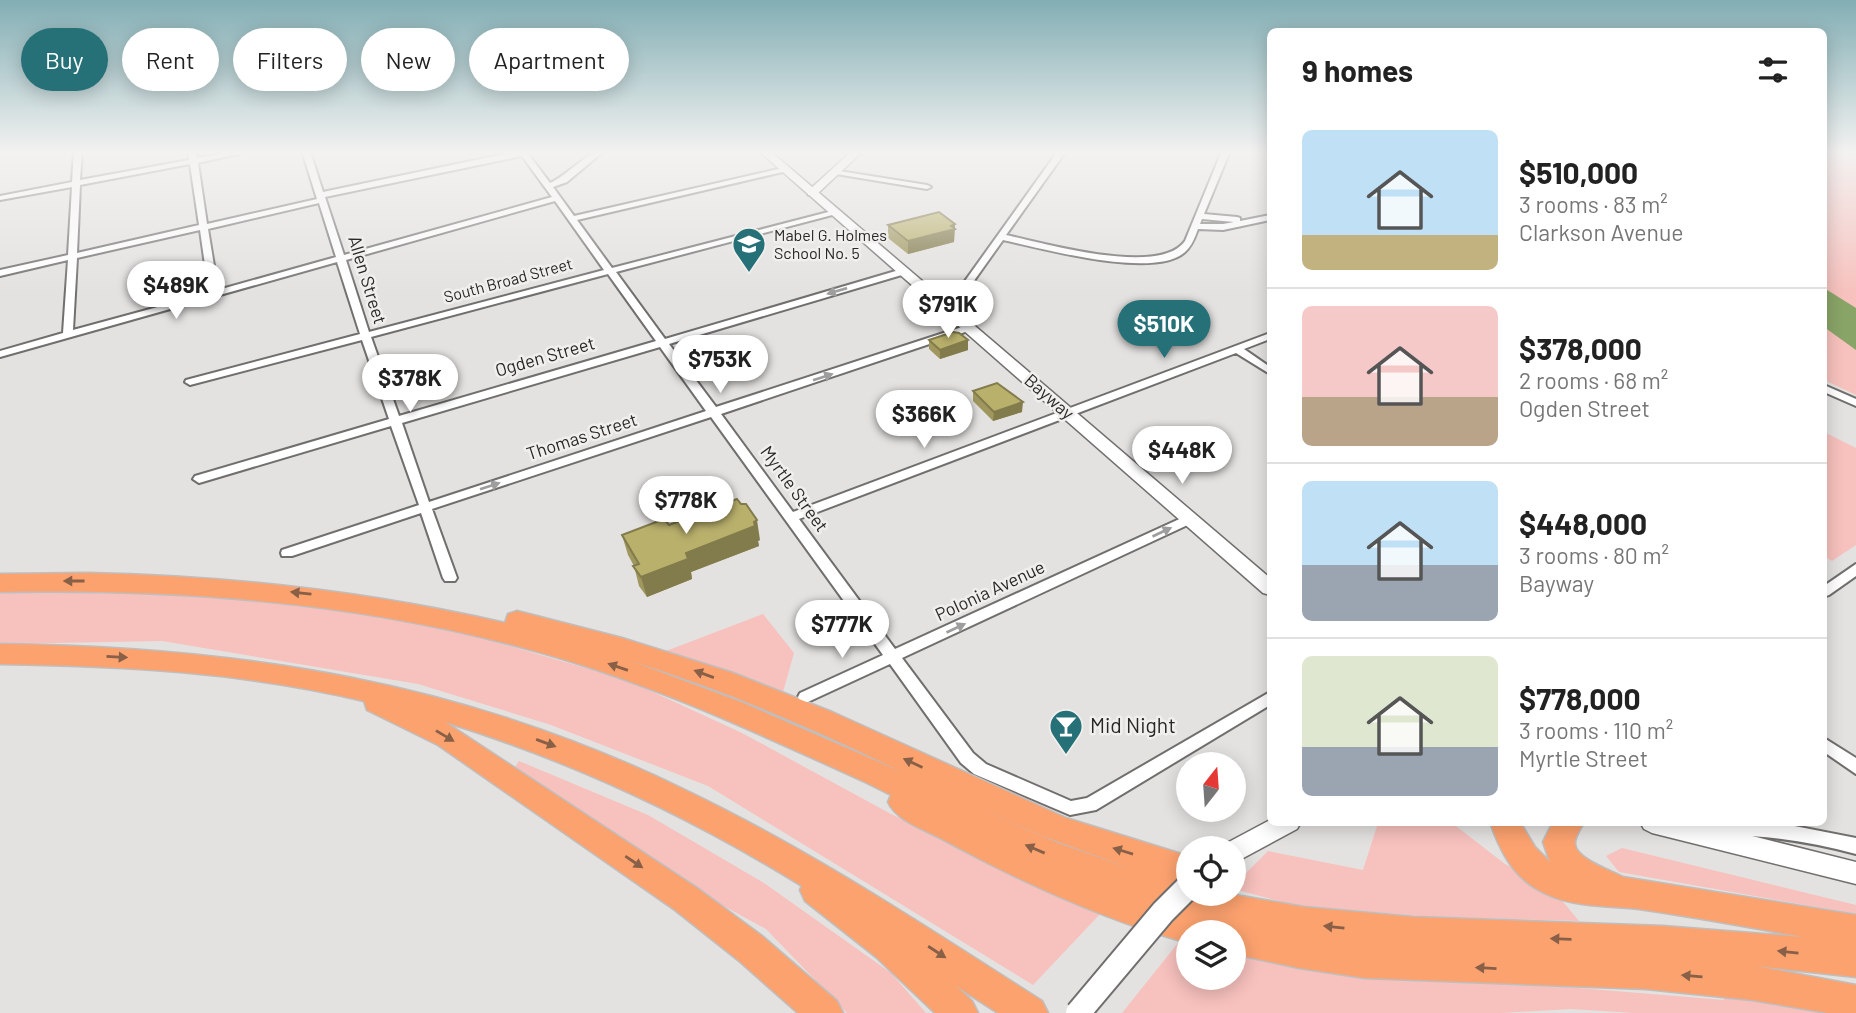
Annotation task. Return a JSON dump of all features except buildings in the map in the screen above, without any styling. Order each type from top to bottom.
[{"type":"highway","points":[[0,583],[187,583],[464,609],[552,628],[659,658],[791,707],[1035,820],[1176,867]]},
{"type":"highway","points":[[345,599],[427,614],[556,646],[659,682],[857,765],[1001,834],[1069,862],[1193,902],[1247,915],[1292,923],[1378,932],[1686,944],[1856,960]]},
{"type":"highway","points":[[0,654],[90,655],[185,661],[260,670],[340,684],[448,710],[559,747],[672,797],[853,897],[1030,1013]]},
{"type":"highway","points":[[340,684],[449,737],[686,899],[750,948],[825,1013]]},
{"type":"highway","points":[[749,719],[1003,857],[1121,905],[1176,922]]},
{"type":"highway","points":[[1507,826],[1519,853],[1547,878],[1583,890],[1624,892],[1856,931]]},
{"type":"highway","points":[[1567,826],[1559,842],[1562,855],[1583,873],[1624,892]]},
{"type":"highway","points":[[753,841],[888,945],[960,1013]]},
{"type":"highway","points":[[1246,941],[1298,952],[1395,963],[1500,969],[1644,971],[1716,978],[1803,990],[1856,1002]]},
{"type":"main road","name":"Bayway","points":[[818,198],[1267,585]]},
{"type":"main road","points":[[1246,845],[1282,826]]},
{"type":"main road","points":[[1684,826],[1856,873]]},
{"type":"main road","points":[[1078,1013],[1176,899]]},
{"type":"street","points":[[68,335],[76,198]]},
{"type":"street","points":[[200,198],[214,295]]},
{"type":"street","points":[[0,273],[321,198]]},
{"type":"street","name":"Allen Street","points":[[322,198],[365,334],[450,578]]},
{"type":"street","points":[[0,354],[556,198]]},
{"type":"street","name":"Myrtle Street","points":[[557,198],[967,758],[980,769],[1070,808],[1090,805],[1267,700]]},
{"type":"street","points":[[573,219],[660,198]]},
{"type":"street","points":[[948,311],[1029,198]]},
{"type":"street","points":[[1002,237],[1118,259],[1155,260],[1182,252],[1207,198]]},
{"type":"street","name":"South Broad Street","points":[[190,382],[833,212]]},
{"type":"street","points":[[1200,216],[1231,220],[1267,219]]},
{"type":"street","points":[[1196,226],[1223,227],[1267,219]]},
{"type":"street","name":"Ogden Street","points":[[199,479],[395,419],[902,272]]},
{"type":"street","name":"Thomas Street","points":[[287,553],[968,328]]},
{"type":"street","points":[[792,517],[1267,337]]},
{"type":"street","points":[[1237,349],[1267,369]]},
{"type":"street","points":[[1827,388],[1856,403]]},
{"type":"street","name":"Polonia Avenue","points":[[805,697],[1190,519]]},
{"type":"street","points":[[1827,590],[1856,569]]},
{"type":"street","points":[[1827,746],[1855,765]]},
{"type":"street","points":[[1684,826],[1763,827],[1855,845]]},
{"type":"shaded area","points":[[1827,198],[1856,198],[1856,395],[1827,381]]},
{"type":"shaded area","points":[[1827,290],[1856,308],[1856,350],[1827,329]]},
{"type":"shaded area","points":[[1827,434],[1856,448],[1856,545],[1832,561],[1827,558]]},
{"type":"shaded area","points":[[0,593],[167,593],[315,602],[461,632],[627,680],[742,733],[891,814],[1101,913],[1033,985],[708,786],[551,725],[418,684],[162,641],[0,644]]},
{"type":"shaded area","points":[[763,614],[794,653],[783,692],[666,651]]},
{"type":"shaded area","points":[[519,761],[648,815],[764,883],[891,973],[926,1013],[847,1013],[766,929],[709,898],[515,767]]},
{"type":"shaded area","points":[[1377,826],[1456,826],[1505,864],[1549,885],[1579,921],[1431,917],[1293,905],[1246,892],[1246,873],[1268,851],[1363,870]]},
{"type":"shaded area","points":[[1622,848],[1856,905],[1856,914],[1619,872],[1606,856]]},
{"type":"shaded area","points":[[1176,946],[1176,990],[1246,990],[1246,949],[1300,965],[1724,1000],[1723,993],[1830,1013],[1634,1013],[1571,1009],[1501,1013],[1122,1013]]},
{"type":"place","name":"Mabel G. Holmes School No. 5","points":[[749,274]]},
{"type":"place","name":"Mid Night","points":[[1066,756]]}]
